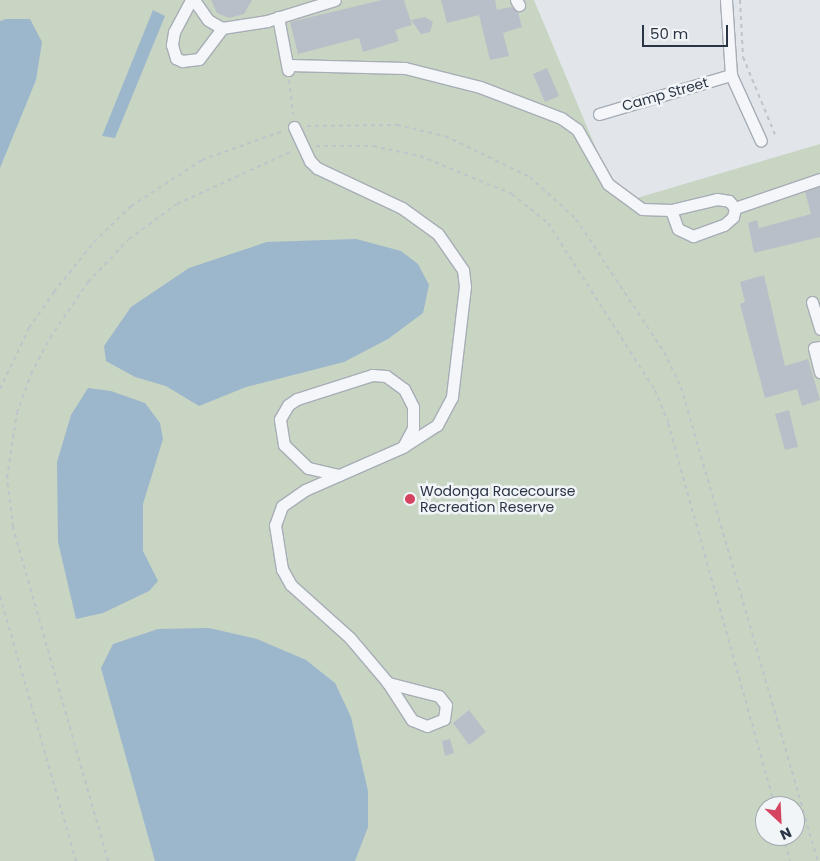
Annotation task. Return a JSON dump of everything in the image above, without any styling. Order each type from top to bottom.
[{"type":"street","points":[[222,28],[199,59],[182,62],[176,58],[172,45],[174,32],[192,0],[208,20],[222,28],[278,17],[335,0]]},
{"type":"street","points":[[726,0],[731,75],[761,141]]},
{"type":"street","points":[[278,17],[289,68],[405,68],[480,87],[561,118],[577,129],[608,184],[621,197],[642,209],[671,210],[717,199],[729,201],[735,208]]},
{"type":"street","name":"Camp Street","points":[[599,114],[731,75]]},
{"type":"street","points":[[294,127],[302,147],[317,168],[402,208],[438,234],[463,270],[462,316],[452,397],[437,425],[403,447],[305,490],[282,506],[275,525],[275,542],[282,569],[292,585],[350,638],[388,684],[412,720],[427,726],[438,724],[444,719],[446,706],[439,696],[388,684]]},
{"type":"street","points":[[735,208],[820,179]]},
{"type":"street","points":[[671,210],[678,229],[693,236],[724,225],[733,217],[735,208]]},
{"type":"street","points":[[812,302],[820,330]]},
{"type":"street","points":[[820,347],[814,348],[820,372]]},
{"type":"street","points":[[340,476],[308,468],[290,455],[279,429],[288,405],[372,375],[386,376],[404,389],[414,407],[413,428],[403,447]]},
{"type":"path","points":[[740,0],[743,57],[776,138]]},
{"type":"path","points":[[289,68],[294,127]]},
{"type":"path","points":[[0,389],[29,328],[54,292],[94,242],[131,206],[202,160],[294,127],[397,125],[445,136],[530,177],[576,219],[664,352],[682,387],[818,861]]},
{"type":"path","points":[[108,861],[13,527],[7,478],[17,413],[31,374],[50,338],[88,282],[129,239],[176,204],[224,179],[302,147],[373,146],[420,156],[512,194],[548,223],[655,390],[668,423],[772,796]]},
{"type":"path","points":[[0,596],[76,861]]},
{"type":"path","points":[[786,846],[790,861]]},
{"type":"green space","name":"Wodonga Racecourse Recreation Reserve","points":[[0,0],[534,0],[613,189],[630,200],[820,144],[820,861],[0,861]]},
{"type":"water","points":[[153,10],[165,16],[115,138],[102,136]]},
{"type":"water","points":[[6,19],[30,19],[42,42],[36,80],[0,168],[0,21]]},
{"type":"water","points":[[356,239],[401,251],[418,264],[429,285],[423,313],[388,339],[344,362],[246,387],[199,406],[166,386],[135,377],[106,361],[104,346],[131,307],[189,268],[267,242]]},
{"type":"water","points":[[88,388],[111,391],[145,403],[160,423],[163,439],[143,504],[143,551],[158,581],[149,591],[103,613],[76,619],[58,542],[57,462],[71,415]]},
{"type":"water","points":[[209,628],[257,639],[306,660],[335,683],[351,717],[368,791],[368,827],[355,861],[155,861],[101,668],[113,644],[158,629]]},
{"type":"building","points":[[211,0],[252,0],[244,14],[229,18],[217,13]]},
{"type":"building","points":[[382,0],[404,0],[412,25],[395,30],[399,41],[363,52],[359,38],[298,54],[290,22]]},
{"type":"building","points":[[441,0],[495,0],[497,10],[511,7],[518,12],[522,27],[503,33],[509,56],[490,60],[479,15],[447,23]]},
{"type":"building","points":[[425,17],[433,22],[430,32],[421,34],[411,20]]},
{"type":"building","points":[[547,68],[559,96],[545,102],[533,74]]},
{"type":"building","points":[[820,187],[820,237],[754,253],[748,223],[757,220],[759,228],[811,214],[805,192]]},
{"type":"building","points":[[764,275],[785,366],[808,359],[820,400],[802,406],[797,389],[765,398],[740,304],[745,302],[740,282]]},
{"type":"building","points":[[789,410],[798,447],[785,450],[775,414]]},
{"type":"building","points":[[469,710],[486,732],[469,745],[453,723]]},
{"type":"building","points":[[450,739],[454,753],[445,756],[442,741]]},
{"type":"place","name":"Wodonga Racecourse Recreation Reserve","points":[[410,499]]}]
